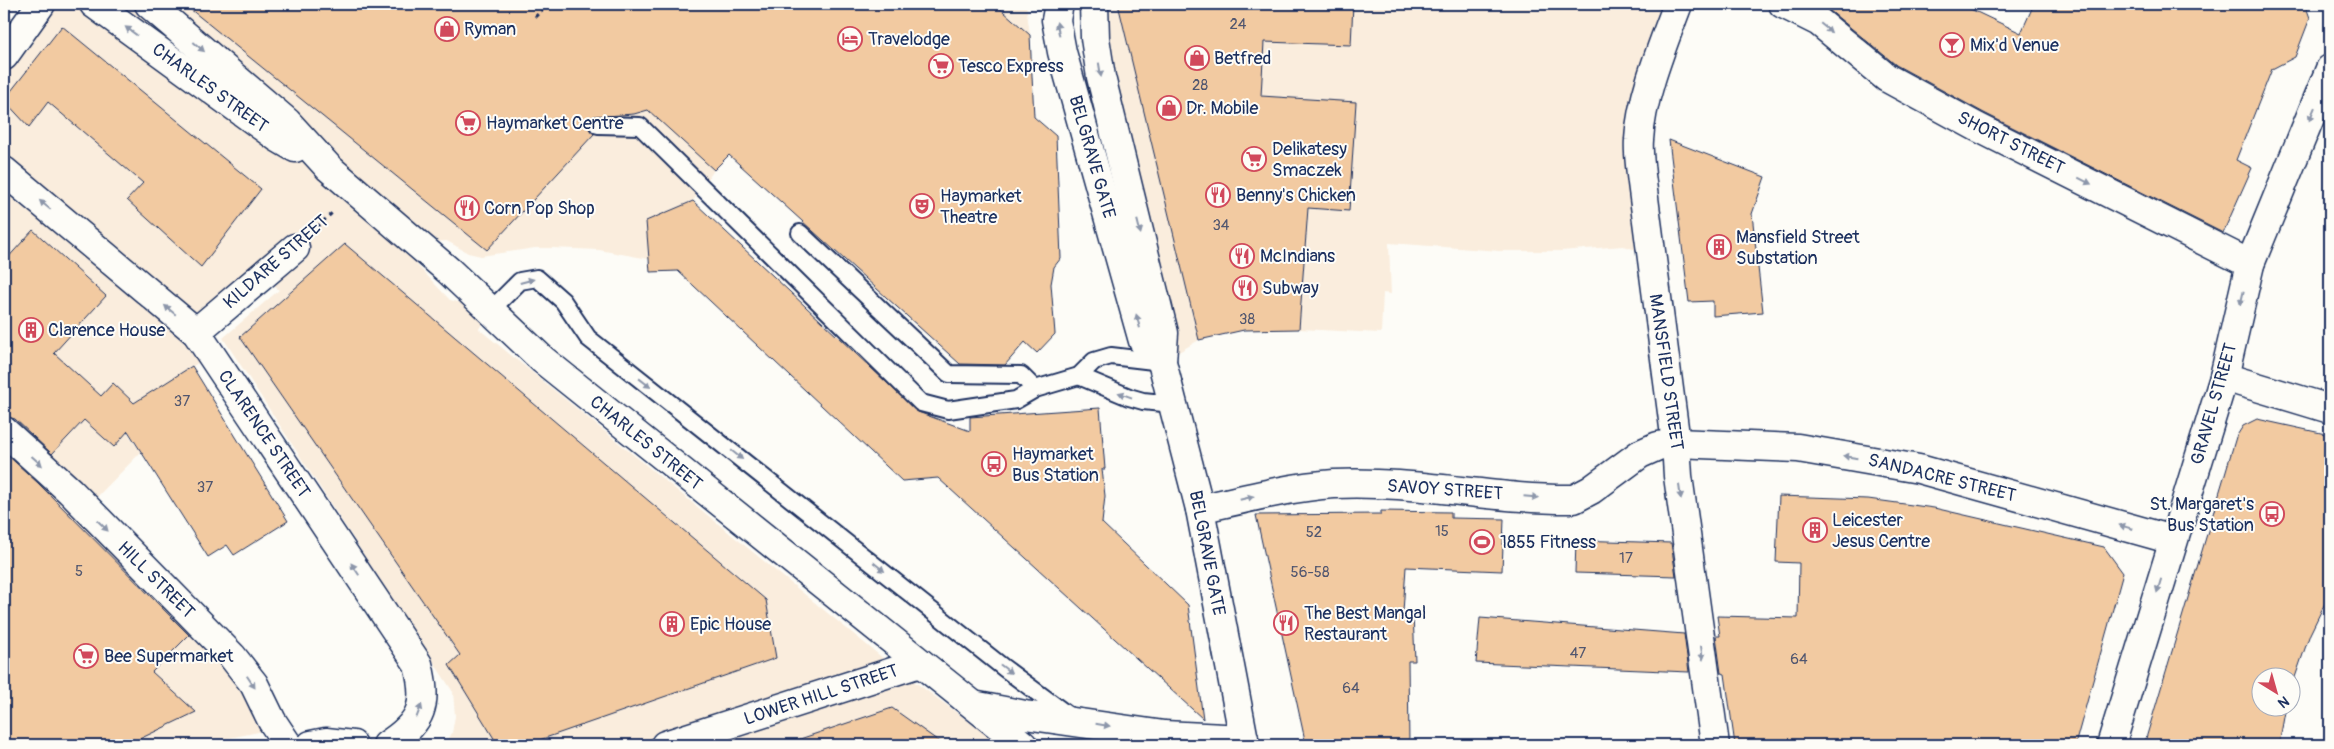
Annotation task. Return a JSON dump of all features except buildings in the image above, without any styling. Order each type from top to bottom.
[{"type":"street","points":[[4,56],[40,4]]},
{"type":"street","name":"CHARLES STREET","points":[[94,4],[278,138],[329,168]]},
{"type":"street","name":"CHARLES STREET","points":[[149,4],[287,122],[329,168],[449,271],[543,360],[1023,745]]},
{"type":"street","name":"BELGRAVE GATE","points":[[1059,4],[1056,20],[1062,52],[1143,341],[1162,362]]},
{"type":"street","name":"BELGRAVE GATE","points":[[1094,4],[1095,38],[1101,77],[1164,333],[1162,362],[1200,509],[1244,742]]},
{"type":"street","name":"MANSFIELD STREET","points":[[1678,4],[1659,53],[1648,91],[1639,139],[1641,174],[1657,311],[1715,745]]},
{"type":"street","name":"SHORT STREET","points":[[1783,4],[1819,22],[1887,78],[1977,127],[2250,264]]},
{"type":"street","name":"GRAVEL STREET","points":[[2111,745],[2224,377],[2250,264],[2330,68]]},
{"type":"street","name":"CLARENCE STREET","points":[[4,171],[196,332],[418,664],[424,690],[420,714],[398,738],[387,745]]},
{"type":"street","name":"KILDARE STREET","points":[[196,332],[295,248]]},
{"type":"street","points":[[2224,377],[2330,409]]},
{"type":"street","name":"HILL STREET","points":[[4,431],[70,491],[232,656],[254,684],[272,721],[288,745]]},
{"type":"street","name":"SAVOY STREET","points":[[1200,509],[1259,495],[1336,484],[1416,486],[1574,499],[1591,490],[1649,449],[1676,443]]},
{"type":"street","name":"SANDACRE STREET","points":[[1676,443],[1798,448],[1919,469],[2173,540]]},
{"type":"street","name":"LOWER HILL STREET","points":[[665,745],[920,663]]},
{"type":"street","name":"CHARLES STREET","points":[[974,705],[1025,715],[1075,721],[1140,738],[1164,734],[1244,742]]},
{"type":"street","points":[[311,745],[326,742],[353,745]]},
{"type":"lane","points":[[598,125],[640,126],[921,403],[948,410],[1016,400],[1035,389],[1079,376],[1094,361],[1111,356],[1162,362]]},
{"type":"lane","points":[[800,233],[949,374],[1021,375],[1035,389]]},
{"type":"lane","points":[[490,311],[520,281],[537,278],[563,301],[588,338],[1004,668],[1075,721]]},
{"type":"lane","points":[[1079,376],[1129,397],[1144,401],[1173,404]]},
{"type":"path","points":[[535,17],[548,4]]},
{"type":"path","name":"KILDARE STREET","points":[[295,248],[355,192]]},
{"type":"shaded area","points":[[41,4],[1026,4],[1030,35],[1034,117],[1056,136],[1061,258],[1054,267],[1051,284],[1055,334],[1037,353],[1024,343],[1004,366],[964,367],[729,155],[714,170],[693,201],[646,221],[649,259],[599,250],[552,248],[535,248],[481,256],[468,253],[447,241],[416,243],[417,265],[450,300],[490,311],[479,329],[889,663],[1001,745],[445,745],[452,733],[455,716],[453,692],[223,338],[279,290],[262,276],[196,332],[211,355],[146,395],[154,407],[145,413],[127,432],[141,452],[94,500],[232,656],[263,731],[196,745],[83,745],[4,669],[4,56]]},
{"type":"shaded area","points":[[1081,4],[1678,4],[1648,91],[1650,254],[1623,246],[1561,251],[1500,251],[1389,243],[1391,294],[1383,293],[1381,333],[1299,329],[1244,330],[1199,340],[1162,362]]},
{"type":"place","name":"Ryman","points":[[447,29]]},
{"type":"place","name":"Travelodge","points":[[850,39]]},
{"type":"place","name":"Mix'd Venue","points":[[1952,45]]},
{"type":"place","name":"Betfred","points":[[1197,58]]},
{"type":"place","name":"Tesco Express","points":[[941,66]]},
{"type":"place","name":"Dr. Mobile","points":[[1169,108]]},
{"type":"place","name":"Haymarket Centre","points":[[468,123]]},
{"type":"place","name":"Delikatesy Smaczek","points":[[1254,159]]},
{"type":"place","name":"Benny's Chicken","points":[[1218,195]]},
{"type":"place","name":"Haymarket Theatre","points":[[922,206]]},
{"type":"place","name":"Corn Pop Shop","points":[[467,208]]},
{"type":"place","name":"Mansfield Street Substation","points":[[1719,247]]},
{"type":"place","name":"McIndians","points":[[1242,256]]},
{"type":"place","name":"Subway","points":[[1245,288]]},
{"type":"place","name":"Clarence House","points":[[31,330]]},
{"type":"place","name":"Haymarket Bus Station","points":[[994,464]]},
{"type":"place","name":"St. Margaret's Bus Station","points":[[2272,514]]},
{"type":"place","name":"Leicester Jesus Centre","points":[[1815,530]]},
{"type":"place","name":"1855 Fitness","points":[[1482,542]]},
{"type":"place","name":"The Best Mangal Restaurant","points":[[1286,623]]},
{"type":"place","name":"Epic House","points":[[672,624]]},
{"type":"place","name":"Bee Supermarket","points":[[86,656]]}]
